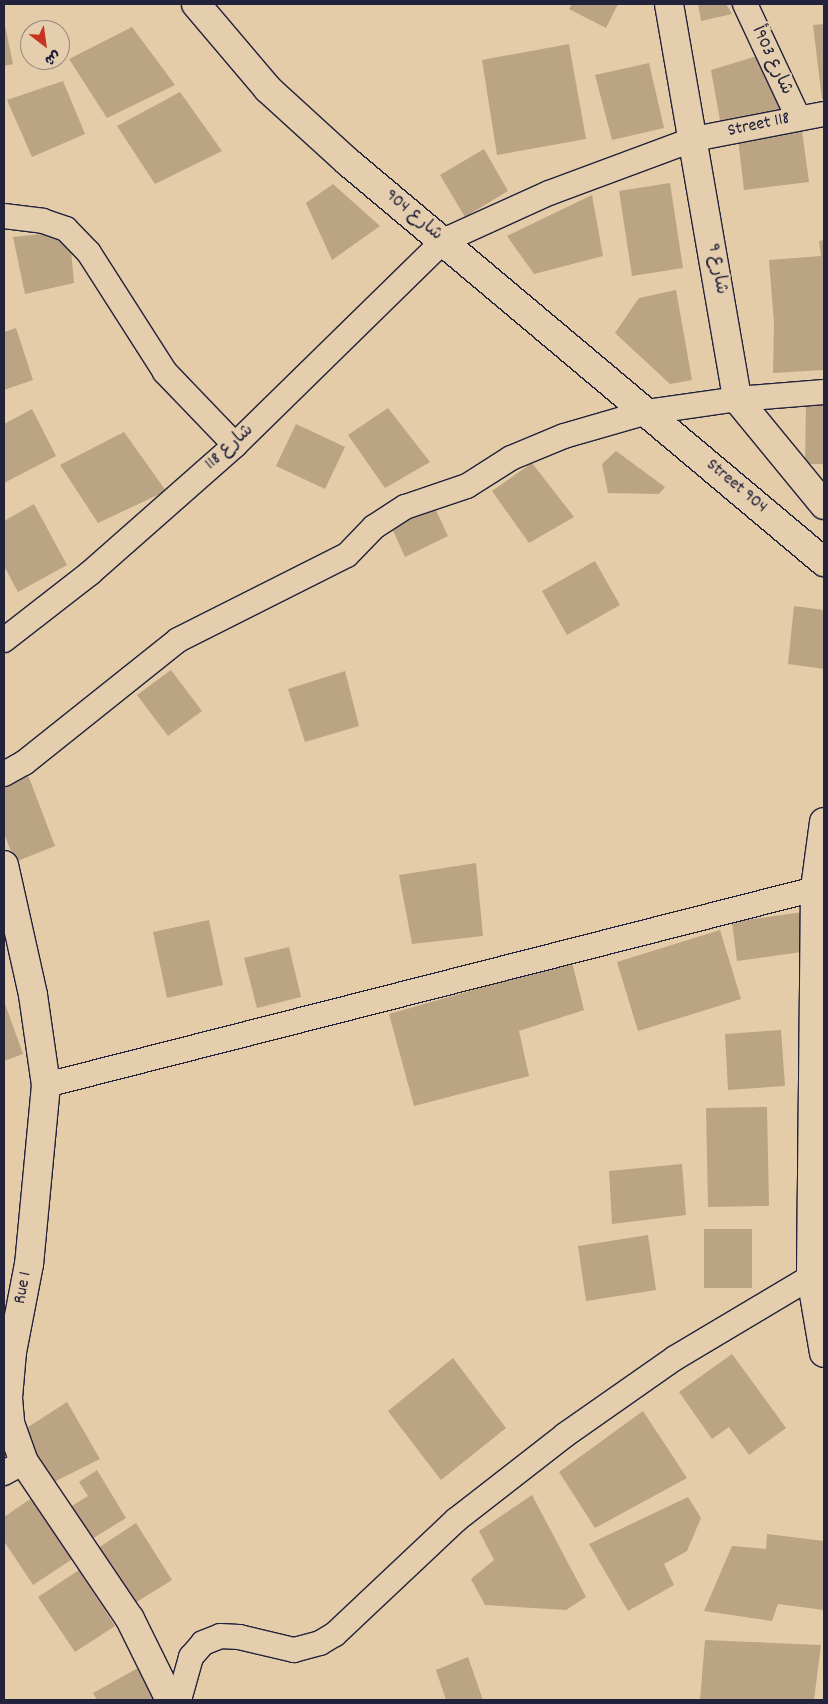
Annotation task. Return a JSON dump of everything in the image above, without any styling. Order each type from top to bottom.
[{"type":"street","name":"شارع 904","points":[[196,4],[239,57],[300,120],[647,412]]},
{"type":"street","name":"شارع 9","points":[[670,4],[737,399],[824,506]]},
{"type":"street","name":"شارع 903أ","points":[[745,4],[798,118]]},
{"type":"street","name":"Street 118","points":[[442,241],[549,193],[694,139],[824,114]]},
{"type":"street","points":[[4,216],[43,221],[66,229],[89,253],[165,372],[234,445]]},
{"type":"street","name":"شارع 118","points":[[4,640],[90,573],[234,445],[442,241]]},
{"type":"street","points":[[4,774],[24,763],[178,640],[347,555],[374,527],[405,507],[467,486],[511,458],[564,436],[647,412],[737,399],[824,392]]},
{"type":"street","name":"Street 904","points":[[647,412],[824,562]]},
{"type":"street","points":[[824,822],[815,889],[817,1295],[824,1353]]},
{"type":"street","name":"Rue 1","points":[[4,865],[10,924],[33,995],[46,1085],[29,1264],[12,1352],[8,1398],[14,1467],[130,1619],[170,1700]]},
{"type":"street","points":[[46,1085],[815,889]]},
{"type":"street","points":[[179,1700],[191,1657],[203,1643],[220,1636],[239,1637],[294,1650],[320,1643],[335,1634],[456,1520],[565,1435],[675,1358],[817,1295]]},
{"type":"building","points":[[572,4],[618,4],[606,28],[569,9]]},
{"type":"building","points":[[698,4],[726,4],[732,14],[701,21]]},
{"type":"building","points":[[4,20],[13,64],[4,66]]},
{"type":"building","points":[[824,24],[824,99],[822,99],[813,25]]},
{"type":"building","points":[[132,27],[175,85],[107,118],[70,58]]},
{"type":"building","points":[[569,44],[586,139],[497,155],[482,60]]},
{"type":"building","points":[[757,56],[785,112],[721,126],[711,70]]},
{"type":"building","points":[[649,63],[664,128],[612,140],[595,75]]},
{"type":"building","points":[[63,81],[85,134],[32,157],[7,100]]},
{"type":"building","points":[[180,92],[222,151],[155,184],[117,126]]},
{"type":"building","points":[[802,131],[809,182],[744,190],[738,139]]},
{"type":"building","points":[[484,149],[508,191],[465,217],[440,175]]},
{"type":"building","points":[[670,183],[683,268],[632,276],[619,191]]},
{"type":"building","points":[[333,184],[380,226],[332,260],[306,203]]},
{"type":"building","points":[[592,195],[603,256],[534,274],[507,236]]},
{"type":"building","points":[[51,233],[71,250],[74,283],[25,294],[13,237]]},
{"type":"building","points":[[824,240],[824,370],[773,373],[774,323],[769,260],[821,256],[819,241]]},
{"type":"building","points":[[676,290],[692,380],[670,384],[615,333],[639,298]]},
{"type":"building","points":[[16,328],[33,380],[4,390],[4,332]]},
{"type":"building","points":[[806,403],[824,403],[824,464],[805,464]]},
{"type":"building","points":[[388,408],[430,462],[385,488],[348,435]]},
{"type":"building","points":[[32,409],[56,456],[4,483],[4,424]]},
{"type":"building","points":[[296,424],[345,447],[325,489],[276,466]]},
{"type":"building","points":[[124,432],[166,491],[98,523],[60,465]]},
{"type":"building","points":[[616,451],[665,487],[659,494],[608,493],[602,464]]},
{"type":"building","points":[[532,463],[574,517],[529,543],[492,491]]},
{"type":"building","points":[[34,504],[67,565],[18,592],[4,566],[4,521]]},
{"type":"building","points":[[433,504],[448,536],[405,557],[390,524]]},
{"type":"building","points":[[595,561],[620,605],[567,635],[542,591]]},
{"type":"building","points":[[794,606],[824,610],[824,669],[788,664]]},
{"type":"building","points":[[171,670],[202,711],[168,736],[137,695]]},
{"type":"building","points":[[345,671],[359,726],[305,742],[288,689]]},
{"type":"building","points":[[28,775],[55,846],[15,862],[4,833],[4,785]]},
{"type":"building","points":[[476,863],[483,936],[412,944],[399,875]]},
{"type":"building","points":[[803,912],[809,951],[737,961],[732,922]]},
{"type":"building","points":[[209,920],[223,985],[167,998],[153,932]]},
{"type":"building","points":[[720,930],[741,999],[638,1031],[617,962]]},
{"type":"building","points":[[289,947],[301,997],[257,1008],[244,958]]},
{"type":"building","points":[[572,962],[584,1010],[519,1031],[529,1076],[414,1106],[389,1014]]},
{"type":"building","points":[[4,1001],[23,1054],[4,1061]]},
{"type":"building","points":[[781,1030],[785,1086],[728,1090],[725,1034]]},
{"type":"building","points":[[767,1107],[769,1206],[708,1207],[706,1108]]},
{"type":"building","points":[[682,1164],[686,1215],[612,1224],[609,1171]]},
{"type":"building","points":[[704,1229],[752,1229],[752,1288],[704,1288]]},
{"type":"building","points":[[648,1235],[656,1290],[586,1301],[578,1246]]},
{"type":"building","points":[[732,1354],[786,1428],[749,1455],[729,1427],[712,1439],[679,1392]]},
{"type":"building","points":[[453,1358],[506,1428],[441,1480],[388,1411]]},
{"type":"building","points":[[67,1402],[100,1459],[52,1483],[22,1431]]},
{"type":"building","points":[[643,1411],[687,1478],[595,1528],[559,1472]]},
{"type":"building","points":[[97,1470],[126,1518],[87,1542],[67,1509],[88,1496],[79,1482]]},
{"type":"building","points":[[39,1493],[80,1554],[33,1585],[4,1541],[4,1517]]},
{"type":"building","points":[[532,1495],[586,1597],[566,1610],[485,1605],[471,1579],[494,1560],[479,1531]]},
{"type":"building","points":[[688,1497],[701,1518],[687,1551],[664,1564],[674,1585],[628,1611],[589,1544]]},
{"type":"building","points":[[136,1523],[172,1580],[130,1606],[95,1550]]},
{"type":"building","points":[[767,1534],[824,1541],[824,1610],[778,1604],[772,1621],[704,1611],[732,1546],[766,1549]]},
{"type":"building","points":[[79,1570],[115,1626],[75,1652],[38,1597]]},
{"type":"building","points":[[705,1640],[821,1645],[814,1700],[700,1700]]},
{"type":"building","points":[[468,1657],[483,1700],[446,1700],[436,1670]]},
{"type":"building","points":[[138,1668],[156,1700],[97,1700],[93,1693]]}]
